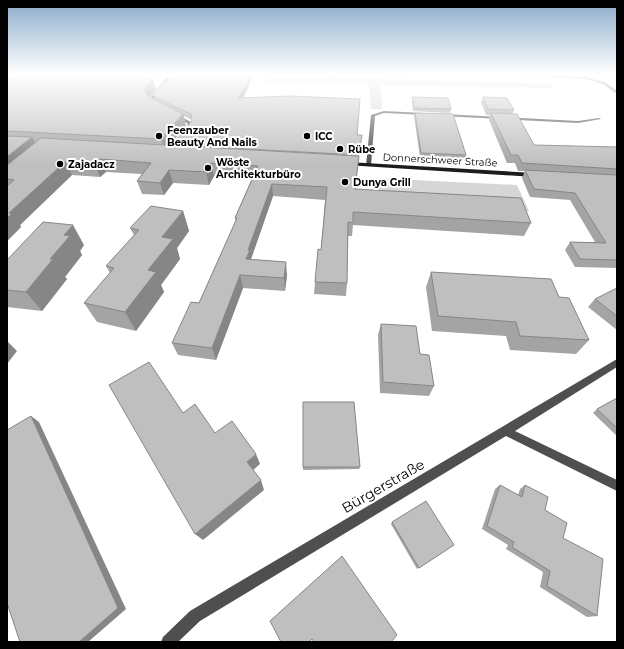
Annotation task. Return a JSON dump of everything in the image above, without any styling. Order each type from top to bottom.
[{"type":"main road","name":"Donnerschweer Straße","points":[[344,164],[540,175]]},
{"type":"street","points":[[153,103],[161,108]]},
{"type":"street","points":[[168,112],[189,122],[190,126],[181,137]]},
{"type":"street","points":[[368,165],[373,115],[384,112],[430,114]]},
{"type":"street","points":[[438,115],[578,122],[599,119]]},
{"type":"street","name":"Bürgerstraße","points":[[168,642],[195,616],[506,431],[617,363]]},
{"type":"street","points":[[506,431],[617,486]]},
{"type":"shaded area","points":[[371,103],[382,103],[382,109],[371,109]]},
{"type":"shaded area","points":[[375,178],[517,185],[529,211],[376,202]]},
{"type":"building","points":[[7,103],[162,103],[183,114],[161,139],[7,131]]},
{"type":"building","points":[[168,103],[360,103],[357,135],[362,135],[359,155],[172,145],[192,121],[191,114]]},
{"type":"building","points":[[413,103],[449,103],[451,109],[414,108]]},
{"type":"building","points":[[486,103],[510,103],[514,110],[488,109]]},
{"type":"building","points":[[415,113],[453,114],[466,155],[421,153]]},
{"type":"building","points":[[491,113],[517,114],[534,145],[617,147],[617,169],[522,163],[518,155],[511,155]]},
{"type":"building","points":[[7,136],[32,137],[7,157]]},
{"type":"building","points":[[41,138],[359,156],[355,189],[521,198],[531,223],[353,212],[353,223],[348,222],[347,283],[315,282],[318,249],[321,250],[327,187],[272,184],[246,259],[286,262],[284,278],[240,275],[212,348],[172,343],[191,302],[199,303],[237,218],[235,218],[258,166],[211,163],[206,172],[169,170],[160,183],[137,181],[151,163],[100,159],[95,165],[65,162],[9,213],[12,214],[7,218],[7,186],[14,180],[7,179],[7,165]]},
{"type":"building","points":[[525,170],[617,175],[617,260],[580,259],[570,242],[606,243],[575,193],[534,189]]},
{"type":"building","points":[[151,206],[183,211],[162,237],[173,239],[148,270],[156,272],[125,312],[84,303],[114,268],[106,266],[139,230],[130,228]]},
{"type":"building","points":[[43,222],[73,225],[64,235],[70,236],[50,259],[53,259],[26,292],[7,290],[7,260]]},
{"type":"building","points":[[431,272],[551,279],[559,297],[569,298],[589,340],[520,336],[516,322],[438,316]]},
{"type":"building","points":[[617,288],[617,316],[595,299]]},
{"type":"building","points":[[381,324],[416,326],[420,354],[429,355],[434,386],[383,382]]},
{"type":"building","points":[[149,362],[183,413],[195,404],[215,433],[232,421],[256,454],[247,462],[261,480],[195,534],[109,385]]},
{"type":"building","points":[[617,398],[617,428],[597,409]]},
{"type":"building","points":[[303,402],[354,402],[360,467],[303,467]]},
{"type":"building","points":[[31,416],[118,608],[79,642],[20,642],[7,603],[7,430]]},
{"type":"building","points":[[500,485],[522,497],[525,485],[548,497],[545,510],[567,523],[563,538],[603,559],[597,616],[547,586],[550,571],[512,547],[514,542],[487,526]]},
{"type":"building","points":[[426,501],[454,545],[419,568],[392,522]]},
{"type":"building","points":[[342,556],[397,635],[391,642],[314,642],[312,639],[309,642],[281,642],[270,621]]},
{"type":"place","name":"Feenzauber Beauty And Nails","points":[[159,136]]},
{"type":"place","name":"ICC","points":[[307,136]]},
{"type":"place","name":"Rübe","points":[[340,149]]},
{"type":"place","name":"Zajadacz","points":[[60,164]]},
{"type":"place","name":"Wöste Architekturbüro","points":[[208,168]]},
{"type":"place","name":"Dunya Grill","points":[[345,182]]}]
